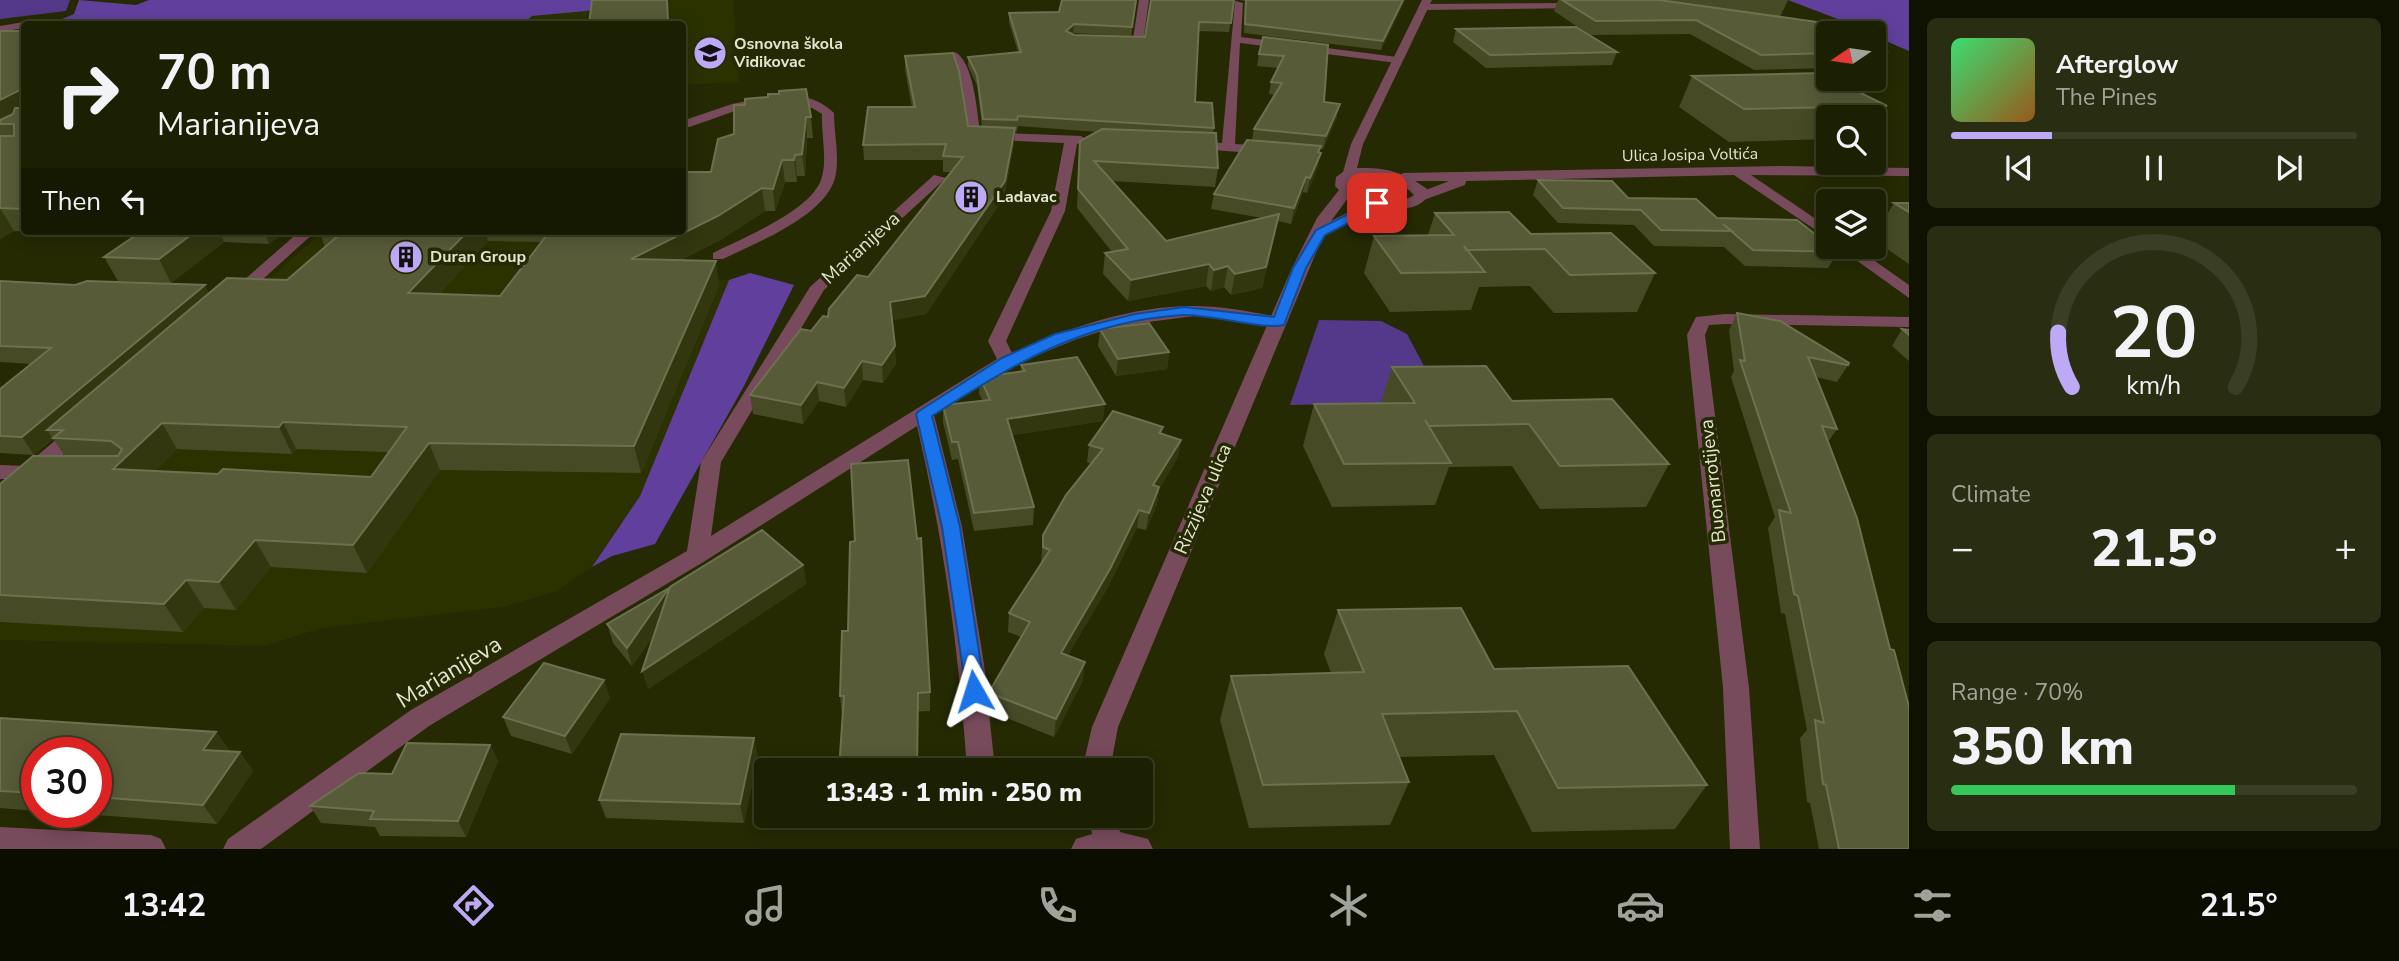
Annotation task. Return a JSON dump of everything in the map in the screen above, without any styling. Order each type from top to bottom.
[{"type":"street","points":[[1112,41],[1138,41],[1144,0]]},
{"type":"street","points":[[1228,146],[1236,1],[1253,0]]},
{"type":"street","points":[[1377,203],[1346,191],[1341,182],[1349,174],[1357,151],[1356,144],[1425,4],[1595,6]]},
{"type":"street","points":[[0,29],[21,25]]},
{"type":"street","points":[[1236,39],[1397,60]]},
{"type":"street","points":[[955,55],[968,85],[974,136],[1080,140],[1058,211],[997,341],[1007,361]]},
{"type":"street","points":[[686,124],[780,98],[808,101],[828,113],[828,180],[817,196],[797,214],[718,256]]},
{"type":"street","points":[[1173,144],[1283,152]]},
{"type":"street","points":[[1357,151],[1387,173]]},
{"type":"street","points":[[1349,174],[1366,171],[1387,173]]},
{"type":"street","points":[[1737,171],[1816,226]]},
{"type":"street","name":"Ulica Josipa Voltića","points":[[1387,173],[1403,177],[1471,178],[1737,171],[1909,172]]},
{"type":"street","points":[[1403,177],[1419,186],[1421,197]]},
{"type":"street","name":"Marianijeva","points":[[697,555],[711,462],[818,287],[939,178]]},
{"type":"street","name":"Ulica Josipa Voltića","points":[[1377,203],[1409,203],[1471,178]]},
{"type":"street","name":"Rizzijeva ulica","points":[[1099,758],[1105,727],[1300,268],[1320,232],[1325,213],[1346,191]]},
{"type":"street","points":[[1320,232],[1377,203]]},
{"type":"street","points":[[218,310],[304,235]]},
{"type":"street","points":[[1862,259],[1909,293]]},
{"type":"street","points":[[212,292],[239,292]]},
{"type":"street","name":"Marianijeva","points":[[238,849],[420,719],[697,555],[1007,361],[1060,337],[1135,318],[1184,311],[1279,322]]},
{"type":"street","name":"Buonarrotijeva","points":[[1745,849],[1736,688],[1698,348],[1698,326],[1702,321],[1725,319],[1909,322]]},
{"type":"street","points":[[924,414],[951,527],[972,664],[980,758]]},
{"type":"street","points":[[0,499],[92,419]]},
{"type":"street","points":[[0,472],[57,474]]},
{"type":"street","points":[[1099,836],[1138,849]]},
{"type":"street","points":[[0,840],[151,849]]},
{"type":"shaded area","points":[[0,0],[70,0],[66,11],[0,19]]},
{"type":"shaded area","points":[[79,0],[136,5],[149,0],[640,0],[586,11],[532,16],[526,21],[57,21],[74,14]]},
{"type":"shaded area","name":"Osnovna škola Vidikovac","points":[[596,0],[733,0],[739,82],[686,85],[686,21],[510,21]]},
{"type":"shaded area","points":[[1788,0],[1909,0],[1909,51],[1886,41],[1886,21],[1843,21]]},
{"type":"shaded area","points":[[319,235],[675,235],[651,278],[729,280],[640,496],[592,567],[557,591],[503,607],[321,628],[265,646],[0,640],[0,612],[70,457]]},
{"type":"shaded area","points":[[750,273],[794,285],[744,386],[655,544],[612,556],[592,567],[640,496],[729,280]]},
{"type":"shaded area","points":[[1319,320],[1381,321],[1407,334],[1443,402],[1290,405]]},
{"type":"building","points":[[592,0],[667,0],[668,21],[589,21]]},
{"type":"building","points":[[1062,0],[1136,0],[1132,27],[1074,24],[1066,31],[1074,35],[1145,37],[1151,0],[1234,0],[1231,23],[1199,22],[1195,102],[1212,103],[1214,128],[1018,116],[1017,120],[983,119],[977,75],[968,57],[1021,52],[1009,13],[1059,12]]},
{"type":"building","points":[[1246,0],[1403,0],[1383,41],[1245,24]]},
{"type":"building","points":[[1562,0],[1659,0],[1816,22],[1816,53],[1761,55],[1696,20],[1596,21]]},
{"type":"building","points":[[1576,27],[1617,52],[1490,55],[1456,29]]},
{"type":"building","points":[[0,31],[21,31],[21,90],[0,100]]},
{"type":"building","points":[[1263,37],[1328,45],[1324,102],[1340,104],[1326,136],[1254,129],[1282,83],[1271,82],[1284,56],[1259,54]]},
{"type":"building","points":[[953,53],[959,71],[968,126],[1015,128],[1005,181],[925,296],[890,302],[895,346],[882,365],[862,361],[844,388],[817,382],[801,405],[750,395],[801,329],[811,331],[823,316],[828,317],[829,309],[857,275],[868,277],[963,157],[943,156],[946,144],[863,145],[868,107],[915,107],[905,56]]},
{"type":"building","points":[[1816,73],[1816,91],[1857,91],[1885,105],[1744,109],[1692,76]]},
{"type":"building","points":[[806,89],[811,117],[806,117],[802,154],[795,155],[794,160],[782,160],[773,189],[762,188],[718,216],[686,232],[686,172],[711,172],[718,139],[734,134],[734,105],[745,105],[745,99],[779,94],[779,91]]},
{"type":"building","points":[[15,108],[21,108],[21,209],[0,208],[0,136],[14,136],[14,124],[0,124],[0,120],[13,114]]},
{"type":"building","points":[[1102,129],[1216,133],[1218,168],[1094,161],[1166,241],[1279,214],[1266,267],[1235,274],[1228,266],[1214,270],[1209,264],[1131,280],[1105,253],[1128,249],[1078,189],[1080,141]]},
{"type":"building","points":[[1247,140],[1321,146],[1318,152],[1321,153],[1310,178],[1306,177],[1294,208],[1214,194]]},
{"type":"building","points":[[1538,180],[1612,181],[1628,198],[1696,199],[1717,218],[1797,220],[1816,235],[1816,251],[1753,250],[1731,231],[1661,230],[1641,210],[1563,208]]},
{"type":"building","points":[[1894,203],[1909,203],[1909,212]]},
{"type":"building","points":[[1509,212],[1531,234],[1611,233],[1655,273],[1570,275],[1545,249],[1467,250],[1485,272],[1401,273],[1374,236],[1454,235],[1435,213]]},
{"type":"building","points":[[136,235],[191,235],[159,259],[104,257]]},
{"type":"building","points":[[339,235],[464,235],[408,293],[500,296],[547,235],[680,235],[631,259],[716,261],[634,446],[429,443],[353,545],[255,540],[219,582],[186,580],[164,604],[0,595],[0,484],[33,456],[118,456],[122,449],[111,441],[53,438],[63,430],[47,430],[227,278],[287,280]],"holes":[[[283,422],[407,427],[371,477],[223,469],[218,474],[113,469],[162,423],[279,427]]]},
{"type":"building","points":[[0,281],[75,285],[87,281],[205,285],[22,437],[0,436],[0,389],[51,348],[0,346]]},
{"type":"building","points":[[1737,313],[1780,321],[1849,363],[1848,365],[1808,357],[1837,429],[1822,426],[1857,518],[1890,649],[1894,650],[1909,707],[1909,849],[1839,849],[1826,785],[1823,784],[1815,720],[1824,723],[1798,596],[1794,594],[1779,510],[1791,513],[1740,360],[1745,361]]},
{"type":"building","points":[[1149,323],[1169,352],[1118,359],[1100,329]]},
{"type":"building","points":[[1077,357],[1105,404],[1007,419],[1034,507],[974,513],[958,442],[952,442],[943,405],[990,400],[980,377],[1025,371],[1021,365]]},
{"type":"building","points":[[1486,366],[1512,401],[1612,399],[1669,464],[1560,466],[1529,424],[1429,426],[1425,420],[1451,463],[1344,464],[1314,404],[1415,403],[1392,367]]},
{"type":"building","points":[[1113,411],[1163,427],[1159,433],[1181,440],[1153,485],[1159,487],[1149,513],[1139,510],[1110,569],[1061,653],[1085,662],[1056,719],[992,694],[992,687],[1030,622],[1009,613],[1050,550],[1043,547],[1043,535],[1066,495],[1103,449],[1089,445]]},
{"type":"building","points":[[908,460],[917,539],[921,538],[930,692],[918,693],[917,758],[840,758],[844,696],[840,696],[842,631],[848,631],[850,542],[855,541],[851,464]]},
{"type":"building","points":[[762,530],[803,565],[642,671],[670,587]]},
{"type":"building","points":[[669,588],[627,648],[607,624]]},
{"type":"building","points":[[1461,608],[1494,669],[1628,666],[1707,785],[1558,788],[1517,711],[1382,714],[1409,782],[1263,785],[1231,676],[1364,672],[1338,610]]},
{"type":"building","points":[[544,663],[604,680],[565,736],[503,717]]},
{"type":"building","points":[[0,718],[216,732],[203,750],[240,752],[203,805],[112,798],[112,737],[21,737],[21,792],[0,791]]},
{"type":"building","points":[[621,734],[754,738],[740,804],[599,800]]},
{"type":"building","points":[[407,743],[490,745],[458,821],[370,819],[374,811],[310,806],[359,773],[392,774]]},
{"type":"place","name":"Osnovna škola Vidikovac","points":[[710,53]]},
{"type":"place","name":"Ladavac","points":[[971,197]]},
{"type":"place","name":"Duran Group","points":[[406,257]]},
{"type":"route","points":[[974,691],[951,527],[924,414],[1007,361],[1060,337],[1135,318],[1184,311],[1279,322],[1300,268],[1320,232],[1350,214],[1377,203]]}]
